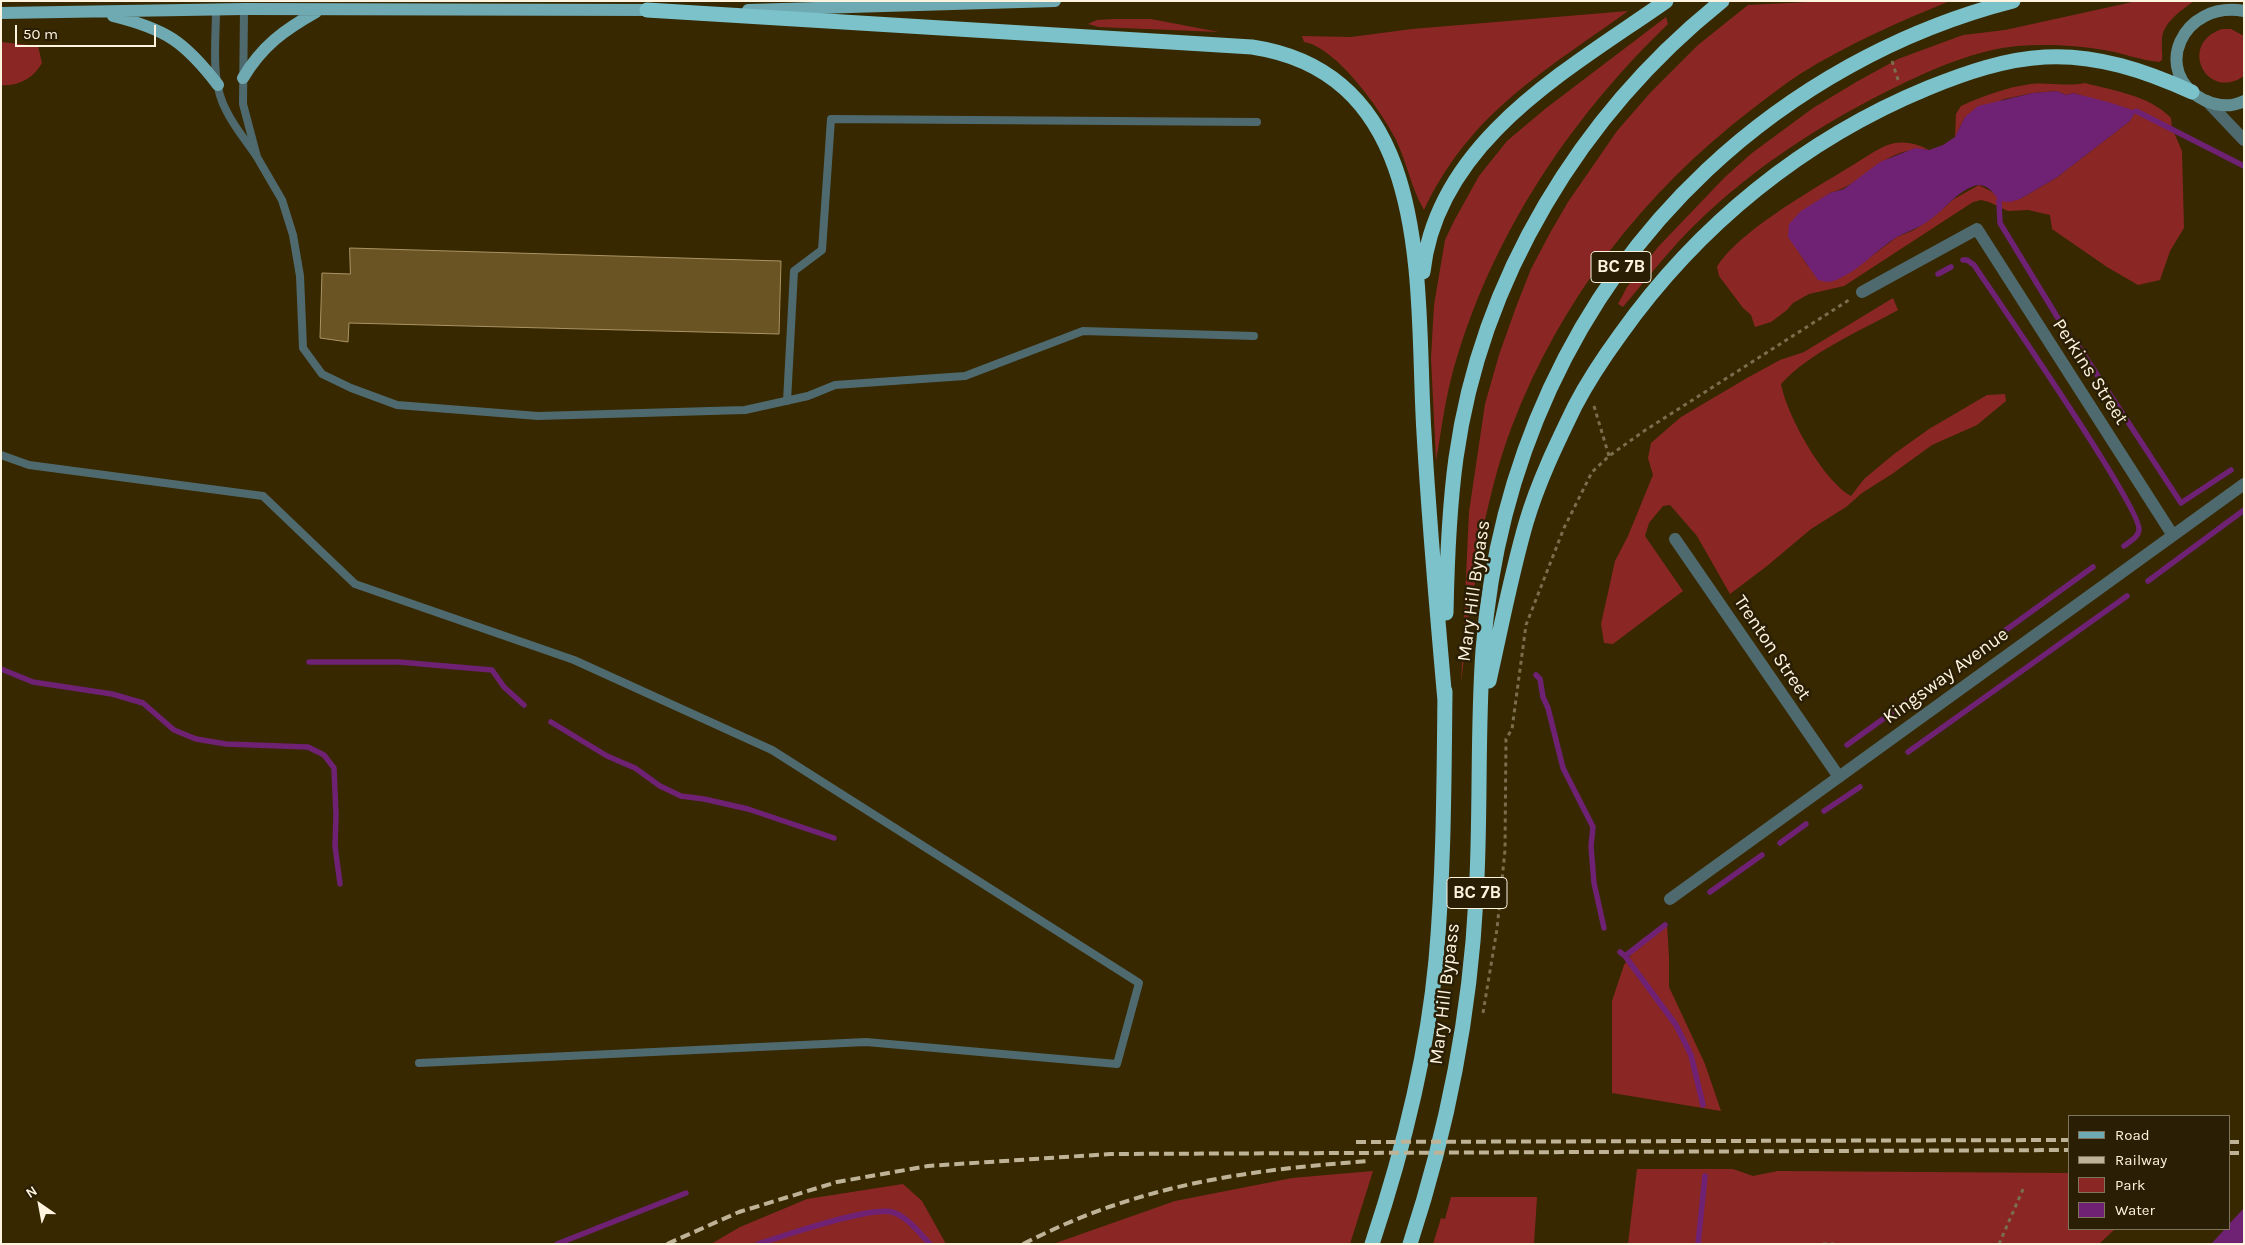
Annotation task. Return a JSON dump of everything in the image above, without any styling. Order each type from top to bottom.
[{"type":"highway","points":[[1420,306],[1425,260],[1431,238],[1448,194],[1470,159],[1506,120],[1532,97],[1666,1]]},
{"type":"highway","name":"Mary Hill Bypass","points":[[1372,1244],[1411,1116],[1428,1023],[1436,960],[1444,818],[1447,558],[1456,457],[1471,384],[1494,312],[1527,236],[1580,150],[1625,92],[1650,65],[1722,1]]},
{"type":"highway","name":"Mary Hill Bypass","points":[[1410,1244],[1427,1193],[1447,1118],[1461,1040],[1470,973],[1476,899],[1480,720],[1488,600],[1510,495],[1533,425],[1562,362],[1582,326],[1618,271],[1642,239],[1673,204],[1718,160],[1746,136],[1836,73],[1887,47],[1941,23],[2013,1]]},
{"type":"highway","points":[[647,10],[1220,44],[1272,50],[1303,60],[1330,76],[1354,96],[1383,138],[1396,171],[1416,255],[1420,306],[1420,366],[1424,434],[1445,701]]},
{"type":"highway","points":[[1480,720],[1527,521],[1548,465],[1576,404],[1605,356],[1636,313],[1667,274],[1726,214],[1766,181],[1806,152],[1862,118],[1951,78],[1990,66],[2045,57],[2083,58],[2117,64],[2155,76],[2192,92]]},
{"type":"main road","points":[[1,13],[94,12],[245,5],[318,11],[775,10],[1055,1]]},
{"type":"main road","points":[[243,78],[253,60],[285,29],[318,11]]},
{"type":"main road","points":[[94,12],[142,23],[163,32],[182,45],[201,62],[218,85]]},
{"type":"street","points":[[2244,11],[2223,7],[2214,8],[2198,16],[2186,28],[2179,42],[2176,55],[2180,75],[2192,92],[2207,101],[2223,106],[2244,101]]},
{"type":"street","points":[[2207,101],[2244,140]]},
{"type":"street","name":"Perkins Street","points":[[1862,292],[1977,229],[2172,534]]},
{"type":"street","name":"Kingsway Avenue","points":[[1670,899],[2172,534],[2244,484]]},
{"type":"street","name":"Trenton Street","points":[[1675,539],[1838,778]]},
{"type":"lane","points":[[245,5],[242,104],[257,157]]},
{"type":"lane","points":[[216,6],[215,61],[218,85],[226,111],[257,157],[282,200],[293,235],[300,276],[303,348],[322,374],[351,388],[397,405],[538,416],[745,410],[808,396],[835,385],[965,376],[1083,332],[1254,336]]},
{"type":"lane","points":[[787,401],[794,271],[822,250],[831,119],[1257,122]]},
{"type":"lane","points":[[1,455],[29,465],[263,496],[355,584],[574,660],[772,750],[1139,983],[1117,1064],[866,1042],[419,1063]]},
{"type":"path","points":[[1887,47],[1904,98]]},
{"type":"path","points":[[1506,739],[1512,729],[1526,625],[1564,528],[1592,472],[1609,456],[1644,431],[1862,292]]},
{"type":"path","points":[[1588,385],[1609,456]]},
{"type":"path","points":[[1999,1244],[2024,1187]]},
{"type":"path","points":[[1823,1244],[1834,1244]]},
{"type":"green space","points":[[1830,1],[1950,1],[1892,25],[1855,43],[1818,63],[1781,87],[1712,142],[1675,177],[1641,213],[1609,252],[1581,292],[1555,335],[1532,379],[1512,426],[1493,486],[1479,547],[1481,552],[1468,619],[1461,684],[1469,512],[1485,404],[1499,355],[1516,307],[1531,269],[1550,233],[1568,202],[1617,131],[1650,93],[1698,45],[1748,5]]},
{"type":"green space","points":[[2137,1],[2194,1],[2184,8],[2165,28],[2162,40],[2162,60],[2159,62],[2093,48],[2028,45],[1987,51],[1929,71],[1842,115],[1756,172],[1704,216],[1680,240],[1623,307],[1618,304],[1627,287],[1658,247],[1725,177],[1752,153],[1813,108],[1858,81],[1898,59],[1963,35],[2005,30]]},
{"type":"green space","points":[[1628,11],[1539,75],[1512,96],[1487,120],[1464,146],[1443,176],[1424,210],[1395,138],[1379,112],[1343,67],[1317,46],[1304,42],[1302,36],[1351,37],[1412,29]]},
{"type":"green space","points":[[1666,17],[1668,24],[1631,62],[1564,143],[1535,187],[1509,232],[1486,280],[1467,329],[1451,379],[1436,461],[1431,358],[1434,305],[1445,240],[1454,221],[1479,176],[1507,141],[1545,109]]},
{"type":"green space","points":[[1151,19],[1219,32],[1099,27],[1088,24],[1097,20]]},
{"type":"green space","points":[[2222,29],[2231,29],[2244,36],[2244,76],[2231,82],[2219,82],[2209,77],[2202,68],[2199,57],[2201,46],[2209,36]]},
{"type":"green space","points":[[1,42],[38,46],[42,63],[35,73],[20,83],[1,85]]},
{"type":"green space","points":[[2085,83],[2142,99],[2162,110],[2171,118],[2172,128],[2182,151],[2184,228],[2170,251],[2160,280],[2138,285],[2107,267],[2052,229],[2050,215],[2028,210],[2008,211],[1981,200],[1973,202],[1844,286],[1809,294],[1793,303],[1771,322],[1755,327],[1751,315],[1743,308],[1719,276],[1717,267],[1727,254],[1758,226],[1875,151],[1891,144],[1907,143],[1929,150],[1913,150],[1899,153],[1843,188],[1830,193],[1798,251],[1808,266],[1853,270],[1897,237],[1914,230],[1932,218],[1954,199],[1979,185],[1994,193],[2020,199],[2056,178],[2130,121],[2135,111],[2073,93],[2066,95],[2057,91],[2033,93],[2004,99],[1965,117],[1955,137],[1956,114],[1961,106],[1986,95],[2013,87],[2031,84],[2072,85]]},
{"type":"green space","points":[[1893,298],[1898,310],[1821,352],[1793,372],[1781,384],[1798,429],[1818,462],[1840,488],[1851,496],[1864,479],[1894,454],[1929,429],[1987,395],[2005,394],[2006,401],[1977,425],[1932,445],[1862,493],[1846,507],[1811,529],[1730,594],[1697,536],[1670,505],[1663,506],[1649,523],[1645,536],[1683,591],[1613,644],[1604,643],[1601,624],[1615,561],[1628,536],[1653,475],[1648,458],[1651,443],[1681,417],[1780,360],[1804,352]]},
{"type":"green space","points":[[1667,924],[1669,987],[1705,1064],[1721,1111],[1612,1093],[1612,1001],[1624,965],[1642,939]]},
{"type":"green space","points":[[1637,1169],[1733,1169],[1753,1176],[1778,1171],[2068,1173],[2068,1230],[2114,1230],[2099,1244],[1628,1244]]},
{"type":"green space","points":[[1373,1171],[1350,1244],[1053,1244],[1175,1201],[1292,1178]]},
{"type":"green space","points":[[903,1184],[922,1201],[946,1244],[711,1244],[740,1227],[807,1199]]},
{"type":"green space","points":[[1451,1197],[1537,1197],[1534,1244],[1433,1244],[1441,1218],[1445,1219]]},
{"type":"water","points":[[2057,91],[2066,95],[2073,93],[2136,111],[2130,121],[2056,178],[2020,199],[2010,202],[1999,201],[1985,186],[1971,187],[1959,194],[1927,222],[1889,242],[1842,278],[1828,282],[1818,280],[1788,237],[1789,224],[1801,211],[1830,193],[1844,189],[1880,162],[1915,148],[1929,150],[1943,145],[1955,137],[1965,117],[1978,106],[2033,93]]},
{"type":"water","points":[[2244,1208],[2244,1244],[2211,1244],[2224,1230],[2230,1230],[2230,1223]]},
{"type":"building","points":[[350,248],[781,261],[779,334],[349,323],[348,342],[320,338],[322,273],[350,274]]},
{"type":"waterway","points":[[2136,111],[2244,166]]},
{"type":"waterway","points":[[1999,201],[2000,223],[2067,333],[2077,344],[2181,503],[2231,470]]},
{"type":"waterway","points":[[1963,260],[1967,260],[1974,265],[2066,402],[2118,484],[2134,514],[2139,530],[2135,537],[2124,546]]},
{"type":"waterway","points":[[1938,274],[1951,267]]},
{"type":"waterway","points":[[2148,581],[2244,510]]},
{"type":"waterway","points":[[1992,640],[2093,567]]},
{"type":"waterway","points":[[1908,752],[2127,596]]},
{"type":"waterway","points":[[309,662],[399,662],[492,670],[504,687],[524,705]]},
{"type":"waterway","points":[[1,669],[33,682],[112,694],[143,703],[174,730],[196,739],[226,744],[308,747],[324,755],[334,768],[335,846],[340,884]]},
{"type":"waterway","points":[[1536,675],[1540,679],[1543,697],[1548,708],[1563,768],[1593,827],[1591,846],[1594,883],[1604,928]]},
{"type":"waterway","points":[[1847,745],[1944,675]]},
{"type":"waterway","points":[[551,722],[607,756],[635,768],[660,786],[681,796],[748,809],[834,838]]},
{"type":"waterway","points":[[1824,811],[1860,787]]},
{"type":"waterway","points":[[1780,843],[1806,824]]},
{"type":"waterway","points":[[1710,892],[1762,855]]},
{"type":"waterway","points":[[1625,956],[1665,925]]},
{"type":"waterway","points":[[1620,952],[1625,956],[1676,1025],[1691,1055],[1703,1105]]},
{"type":"waterway","points":[[1698,1244],[1705,1176]]},
{"type":"waterway","points":[[557,1244],[686,1193]]},
{"type":"waterway","points":[[758,1244],[847,1217],[881,1211],[892,1212],[903,1217],[930,1244]]},
{"type":"railway","points":[[1356,1142],[2068,1140]]},
{"type":"railway","points":[[2230,1142],[2244,1142]]},
{"type":"railway","points":[[667,1244],[739,1212],[837,1182],[928,1166],[1110,1154],[2068,1150]]},
{"type":"railway","points":[[2230,1153],[2244,1153]]},
{"type":"railway","points":[[1023,1244],[1092,1213],[1177,1187],[1273,1170],[1370,1161]]}]
